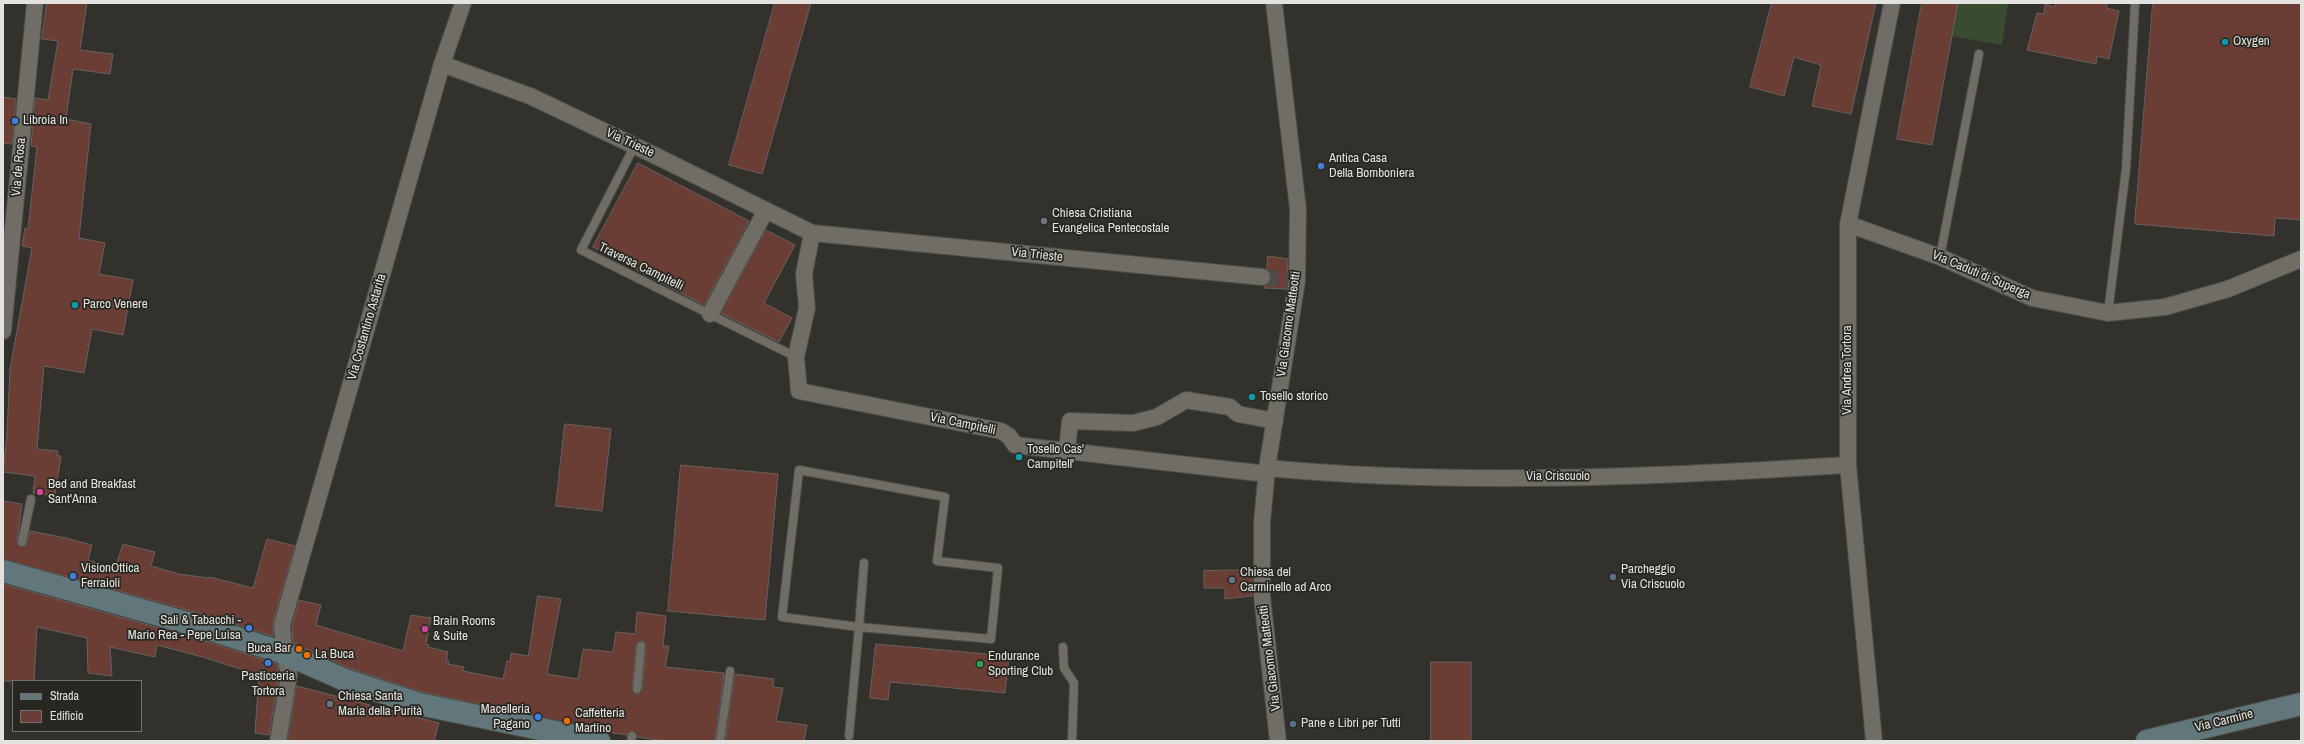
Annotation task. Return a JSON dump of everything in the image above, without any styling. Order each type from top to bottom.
[{"type":"street","name":"Via de Rosa","points":[[3,331],[35,3]]},
{"type":"street","name":"Via Costantino Astarita","points":[[278,741],[289,675],[284,653],[282,625],[442,64],[463,3]]},
{"type":"street","name":"Via Andrea Tortora","points":[[1874,741],[1848,465],[1848,224],[1892,3]]},
{"type":"street","name":"Via Giacomo Matteotti","points":[[1271,4],[1298,209],[1297,281],[1267,471],[1262,523],[1262,596],[1278,741]]},
{"type":"street","name":"Via Trieste","points":[[442,64],[530,96],[812,233],[1262,277]]},
{"type":"street","points":[[710,314],[766,210]]},
{"type":"street","name":"Via Caduti di Superga","points":[[1848,224],[1940,257],[2032,298],[2108,313],[2165,308],[2228,289],[2301,259]]},
{"type":"street","points":[[796,357],[807,308],[804,274],[812,233]]},
{"type":"street","name":"Via Campitelli","points":[[796,357],[799,391],[1001,431],[1009,436],[1015,445],[1267,471]]},
{"type":"street","points":[[1066,450],[1070,421],[1133,423],[1157,417],[1186,400],[1230,407],[1238,414],[1275,421]]},
{"type":"street","name":"Via Criscuolo","points":[[1267,471],[1340,475],[1604,480],[1848,465]]},
{"type":"street","points":[[11,571],[209,629],[284,653],[345,680],[419,704],[599,741]]},
{"type":"street","name":"Via Carmine","points":[[2147,741],[2233,718],[2301,704]]},
{"type":"lane","points":[[2108,313],[2126,169],[2135,3]]},
{"type":"lane","points":[[1940,257],[1979,54]]},
{"type":"lane","name":"Traversa Campitelli","points":[[635,146],[581,250],[796,357]]},
{"type":"lane","points":[[799,470],[945,497],[937,561],[998,568],[991,639],[859,627],[782,617],[799,470]]},
{"type":"lane","points":[[22,542],[32,499]]},
{"type":"lane","points":[[849,736],[864,563]]},
{"type":"lane","points":[[637,689],[641,646]]},
{"type":"lane","points":[[1063,647],[1064,668],[1074,682],[1072,741]]},
{"type":"lane","points":[[720,741],[730,671]]},
{"type":"green space","points":[[1958,3],[2008,3],[2002,45],[1951,36]]},
{"type":"building","points":[[47,3],[87,3],[80,50],[113,54],[110,74],[73,69],[66,119],[91,124],[79,238],[105,243],[99,274],[133,280],[123,335],[92,329],[84,373],[44,366],[37,449],[58,451],[57,456],[61,456],[55,496],[33,493],[35,476],[3,472],[7,434],[10,369],[32,248],[22,246],[25,228],[28,229],[37,147],[31,146],[35,98],[48,100],[58,41],[42,39]]},
{"type":"building","points":[[775,3],[811,3],[762,174],[729,165]]},
{"type":"building","points":[[1772,3],[1876,3],[1851,114],[1812,106],[1821,65],[1794,57],[1784,96],[1750,87]]},
{"type":"building","points":[[1922,3],[1958,3],[1932,145],[1897,139]]},
{"type":"building","points":[[2056,3],[2108,3],[2106,8],[2119,11],[2109,59],[2097,56],[2096,64],[2027,50],[2037,13],[2044,14],[2045,4],[2055,7]]},
{"type":"building","points":[[2153,3],[2301,3],[2301,220],[2275,218],[2274,236],[2135,224]]},
{"type":"building","points":[[3,97],[16,99],[12,144],[3,143]]},
{"type":"building","points":[[638,163],[749,221],[704,305],[593,247]]},
{"type":"building","points":[[766,230],[795,245],[764,303],[792,318],[779,342],[721,313]]},
{"type":"building","points":[[1268,256],[1288,259],[1286,289],[1264,288],[1271,278],[1267,269]]},
{"type":"building","points":[[565,424],[611,429],[602,511],[556,506]]},
{"type":"building","points":[[681,465],[778,474],[765,620],[668,611]]},
{"type":"building","points":[[3,501],[22,504],[17,541],[19,546],[26,545],[30,531],[66,538],[92,545],[88,560],[115,569],[123,544],[155,552],[151,566],[179,574],[210,577],[253,588],[267,539],[295,546],[273,622],[273,636],[213,617],[3,559]]},
{"type":"building","name":"Chiesa del Carminello ad Arco","points":[[1252,570],[1252,596],[1225,599],[1225,588],[1204,588],[1204,571]]},
{"type":"building","points":[[3,584],[205,641],[277,664],[279,675],[269,735],[255,733],[259,675],[206,658],[157,645],[155,657],[110,647],[112,676],[88,673],[87,638],[37,627],[34,680],[3,681]]},
{"type":"building","points":[[538,596],[561,599],[547,674],[578,679],[583,649],[613,652],[616,632],[635,634],[637,612],[666,616],[663,646],[669,646],[665,667],[724,673],[715,741],[666,741],[637,737],[633,731],[627,735],[607,732],[422,692],[349,668],[293,643],[292,626],[299,600],[321,605],[316,625],[403,651],[411,615],[431,618],[426,644],[429,645],[428,647],[448,652],[446,661],[449,661],[448,664],[464,667],[463,671],[503,679],[507,661],[510,662],[511,653],[528,656]],"holes":[[[641,641],[644,642],[646,647],[642,690],[637,694],[634,693],[632,688],[636,645]]]},
{"type":"building","points":[[876,644],[1009,656],[1005,693],[890,682],[888,700],[870,698]]},
{"type":"building","points":[[1431,662],[1471,662],[1471,741],[1431,741]]},
{"type":"building","points":[[735,674],[774,679],[773,687],[783,688],[776,721],[807,725],[804,741],[726,741]]},
{"type":"building","name":"Chiesa Santa Maria della Purità","points":[[297,686],[439,723],[434,741],[288,741]]},
{"type":"tunnel","points":[[1262,277],[1297,281]]},
{"type":"place","name":"Oxygen","points":[[2225,42]]},
{"type":"place","name":"Libroia In","points":[[15,121]]},
{"type":"place","name":"Antica Casa Della Bomboniera","points":[[1321,166]]},
{"type":"place","name":"Chiesa Cristiana Evangelica Pentecostale","points":[[1044,221]]},
{"type":"place","name":"Parco Venere","points":[[75,305]]},
{"type":"place","name":"Tosello storico","points":[[1252,397]]},
{"type":"place","name":"Tosello Cas' Campitell'","points":[[1019,457]]},
{"type":"place","name":"Bed and Breakfast Sant'Anna","points":[[40,492]]},
{"type":"place","name":"VisionOttica Ferraioli","points":[[73,576]]},
{"type":"place","name":"Parcheggio Via Criscuolo","points":[[1613,577]]},
{"type":"place","name":"Chiesa del Carminello ad Arco","points":[[1232,580]]},
{"type":"place","name":"Sali & Tabacchi - Mario Rea - Pepe Luisa","points":[[249,628]]},
{"type":"place","name":"Brain Rooms & Suite","points":[[425,629]]},
{"type":"place","name":"Buca Bar","points":[[299,649]]},
{"type":"place","name":"La Buca","points":[[307,655]]},
{"type":"place","name":"Pasticceria Tortora","points":[[268,663]]},
{"type":"place","name":"Endurance Sporting Club","points":[[980,664]]},
{"type":"place","name":"Chiesa Santa Maria della Purità","points":[[330,704]]},
{"type":"place","name":"Macelleria Pagano","points":[[538,717]]},
{"type":"place","name":"Caffetteria Martino","points":[[567,721]]},
{"type":"place","name":"Pane e Libri per Tutti","points":[[1293,724]]}]
